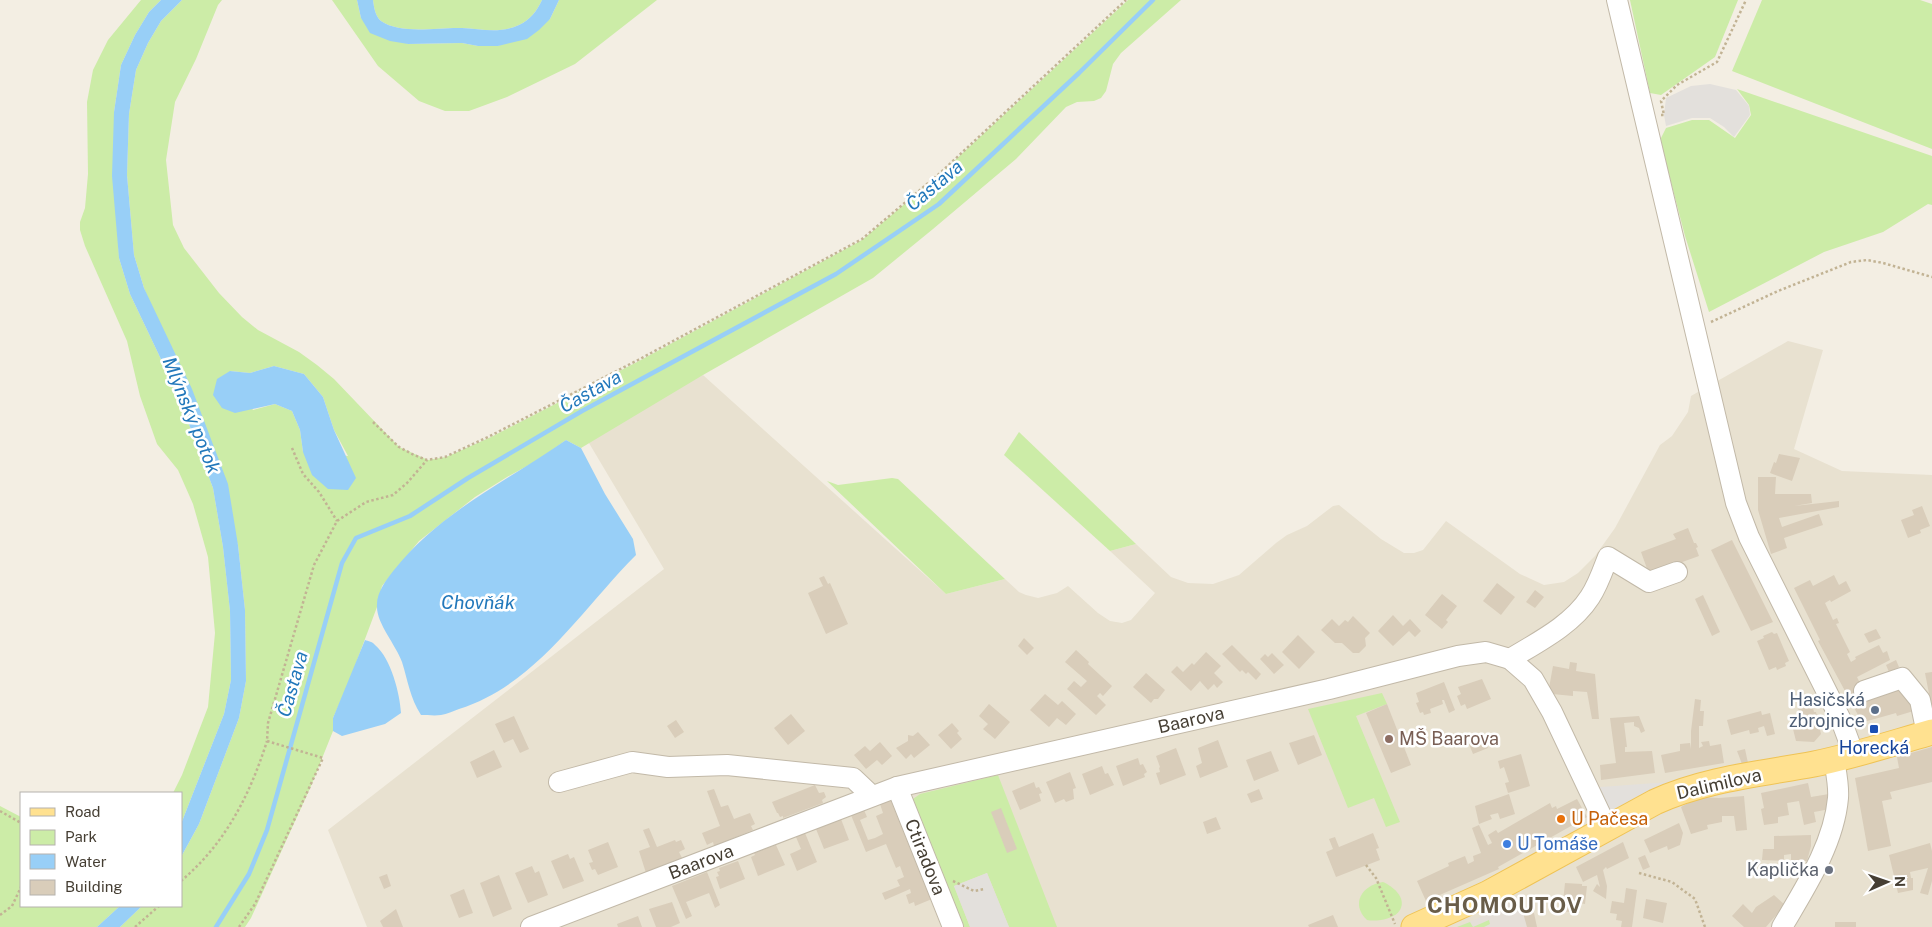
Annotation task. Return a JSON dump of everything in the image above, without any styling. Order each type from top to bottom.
[{"type":"main road","name":"Dalimilova","points":[[1414,927],[1488,894],[1655,802],[1690,787],[1844,757],[1930,733]]},
{"type":"street","points":[[1617,0],[1740,517],[1844,727],[1844,757],[1834,817],[1822,852],[1802,894],[1782,927]]},
{"type":"street","points":[[1510,659],[1553,632],[1574,616],[1591,597],[1608,557],[1649,582],[1677,572]]},
{"type":"street","name":"Baarova","points":[[531,927],[897,787],[1329,689],[1458,656],[1486,652],[1510,659],[1534,679],[1552,712],[1607,828]]},
{"type":"street","points":[[1864,691],[1902,678],[1920,700],[1930,733]]},
{"type":"street","points":[[559,782],[632,762],[668,767],[727,765],[853,778],[872,796]]},
{"type":"street","name":"Ctiradova","points":[[897,787],[953,927]]},
{"type":"path","points":[[373,422],[399,447],[414,455],[427,460],[445,457],[498,433],[638,360],[862,239],[940,173],[1126,0]]},
{"type":"path","points":[[1646,120],[1664,115],[1661,101],[1676,86],[1717,62],[1746,0]]},
{"type":"path","points":[[1694,325],[1851,262],[1867,260],[1932,277]]},
{"type":"path","points":[[292,448],[304,474],[319,492],[337,522]]},
{"type":"path","points":[[182,880],[201,864],[223,835],[251,782],[267,741],[268,723],[314,565],[337,522],[366,502],[393,495],[407,484],[427,460]]},
{"type":"path","points":[[239,927],[255,904],[323,758],[267,741]]},
{"type":"path","points":[[0,811],[20,821]]},
{"type":"path","points":[[1366,865],[1376,878],[1396,927]]},
{"type":"path","points":[[1639,873],[1672,882],[1695,899],[1705,927]]},
{"type":"path","points":[[932,875],[955,882],[974,891],[984,890]]},
{"type":"path","points":[[0,915],[12,906],[20,889]]},
{"type":"path","points":[[135,927],[157,907]]},
{"type":"shaded area","points":[[1710,84],[1736,90],[1749,106],[1750,115],[1734,137],[1724,127],[1710,118],[1692,118],[1666,126],[1664,115],[1666,98],[1691,86]]},
{"type":"shaded area","points":[[1788,341],[1823,350],[1794,449],[1842,471],[1932,475],[1932,927],[367,927],[328,830],[664,569],[580,428],[703,375],[946,594],[1005,579],[1019,592],[1038,598],[1057,593],[1068,586],[1098,613],[1110,621],[1122,623],[1131,620],[1155,593],[1110,551],[1136,544],[1171,577],[1188,583],[1213,584],[1239,575],[1287,535],[1307,526],[1333,506],[1339,505],[1381,539],[1404,553],[1414,553],[1423,550],[1446,521],[1520,574],[1544,585],[1564,582],[1578,573],[1595,556],[1615,528],[1660,445],[1672,436],[1688,412],[1691,396]]},
{"type":"shaded area","points":[[1683,781],[1607,828],[1587,788]]},
{"type":"shaded area","points":[[987,873],[1009,927],[970,927],[954,886]]},
{"type":"shaded area","points":[[1521,894],[1527,927],[1457,927],[1504,907]]},
{"type":"green space","points":[[141,0],[161,0],[149,12],[135,35],[121,65],[114,112],[119,258],[130,294],[178,395],[213,488],[223,547],[230,611],[231,680],[224,714],[182,821],[182,792],[174,792],[208,707],[215,633],[208,557],[193,504],[178,470],[157,444],[140,396],[127,341],[85,246],[80,230],[80,222],[85,208],[88,174],[87,102],[93,70],[108,40]]},
{"type":"green space","points":[[182,0],[222,0],[218,5],[196,59],[175,102],[166,160],[173,225],[184,248],[219,293],[242,317],[258,330],[299,352],[317,365],[334,379],[399,447],[428,460],[446,457],[491,437],[639,361],[862,240],[940,174],[1128,0],[1181,0],[1121,53],[1113,64],[1106,91],[1101,98],[1094,101],[1077,102],[1066,107],[1016,159],[873,278],[703,375],[581,448],[566,440],[538,460],[475,497],[419,541],[382,586],[377,607],[347,687],[333,718],[333,731],[311,786],[251,918],[245,927],[120,927],[141,907],[182,907],[182,855],[199,824],[239,718],[246,681],[245,610],[238,545],[144,288],[134,255],[127,175],[129,114],[136,70],[148,43],[161,21]],"holes":[[[274,366],[304,374],[323,397],[334,430],[348,456],[303,452],[300,430],[292,411],[275,404],[253,410],[230,371],[250,373]]]},
{"type":"green space","points":[[332,0],[357,0],[361,18],[408,44],[462,43],[478,46],[498,46],[550,19],[559,0],[657,0],[575,64],[507,97],[469,111],[445,111],[419,101],[378,66]]},
{"type":"green space","points":[[373,0],[542,0],[527,21],[512,28],[491,30],[399,28],[381,21],[377,17]]},
{"type":"green space","points":[[1630,0],[1738,0],[1715,57],[1661,95],[1650,93]]},
{"type":"green space","points":[[1762,0],[1920,0],[1932,4],[1932,149],[1732,71]]},
{"type":"green space","points":[[1737,89],[1932,156],[1932,205],[1928,204],[1883,232],[1824,252],[1709,312],[1685,236],[1660,140],[1666,128],[1692,120],[1709,120],[1735,138],[1751,115],[1749,105]]},
{"type":"green space","points":[[1019,432],[1136,544],[1110,551],[1004,455]]},
{"type":"green space","points":[[892,478],[898,479],[1005,579],[946,594],[827,481],[838,485]]},
{"type":"green space","points":[[1382,693],[1387,704],[1356,716],[1400,822],[1386,827],[1374,798],[1348,808],[1308,709]]},
{"type":"green space","points":[[998,775],[1057,927],[1009,927],[987,873],[954,886],[970,927],[960,927],[913,809],[913,799],[920,794]]},
{"type":"green space","points":[[0,806],[20,816],[20,907],[119,907],[97,927],[0,927]]},
{"type":"green space","points":[[1383,882],[1394,889],[1400,896],[1402,905],[1400,910],[1394,916],[1385,919],[1367,920],[1359,908],[1361,896],[1369,887]]},
{"type":"green space","points":[[1489,920],[1490,924],[1484,927],[1473,927]]},
{"type":"green space","points":[[1470,922],[1473,927],[1457,927]]},
{"type":"water","name":"Mlýnský potok","points":[[161,0],[182,0],[161,21],[148,43],[136,70],[129,114],[127,175],[134,255],[144,288],[192,389],[228,484],[238,545],[245,610],[246,681],[239,718],[199,824],[182,855],[182,821],[224,714],[231,680],[230,611],[223,547],[213,488],[178,395],[130,294],[119,258],[112,176],[114,112],[121,65],[135,35],[149,12]]},
{"type":"water","points":[[357,0],[373,0],[377,17],[389,25],[399,28],[490,30],[512,28],[527,21],[542,0],[559,0],[550,19],[527,39],[498,46],[478,46],[462,43],[408,44],[390,41],[370,33],[361,18]]},
{"type":"water","points":[[274,366],[304,374],[323,397],[334,430],[356,478],[348,490],[328,489],[312,475],[303,452],[300,430],[292,411],[275,404],[235,413],[222,408],[213,395],[217,379],[230,371],[250,373]]},
{"type":"water","name":"Chovňák","points":[[566,440],[581,448],[605,494],[633,539],[636,555],[556,643],[535,664],[512,682],[487,697],[448,713],[421,715],[412,696],[402,662],[378,614],[377,602],[382,587],[412,549],[453,514]]},
{"type":"water","points":[[365,640],[374,644],[386,658],[397,687],[401,713],[385,724],[342,736],[333,731],[333,718]]},
{"type":"water","points":[[119,907],[141,907],[120,927],[97,927]]},
{"type":"building","points":[[1779,454],[1800,458],[1792,481],[1770,473]]},
{"type":"building","points":[[1758,477],[1776,477],[1775,494],[1811,494],[1812,503],[1794,506],[1839,501],[1839,507],[1779,518],[1782,527],[1819,514],[1823,525],[1784,538],[1787,548],[1771,554],[1758,510]]},
{"type":"building","points":[[1922,506],[1930,526],[1920,530],[1921,533],[1908,538],[1901,520],[1914,515],[1912,510]]},
{"type":"building","points":[[1688,528],[1694,543],[1698,547],[1696,548],[1699,556],[1649,574],[1641,552],[1676,539],[1673,534]]},
{"type":"building","points":[[1732,540],[1773,622],[1751,631],[1711,550]]},
{"type":"building","points":[[1834,575],[1839,585],[1846,581],[1851,591],[1831,602],[1830,600],[1825,603],[1833,620],[1837,618],[1839,623],[1836,624],[1850,652],[1847,654],[1851,662],[1856,659],[1855,657],[1879,645],[1883,653],[1887,651],[1890,660],[1857,677],[1866,696],[1904,685],[1917,710],[1897,716],[1896,713],[1864,722],[1858,715],[1818,641],[1820,640],[1794,588],[1810,580],[1813,586]]},
{"type":"building","points":[[824,576],[828,584],[830,583],[848,624],[826,634],[808,593],[823,586],[819,578]]},
{"type":"building","points":[[1497,583],[1515,597],[1501,615],[1483,601]]},
{"type":"building","points":[[1535,590],[1544,597],[1535,608],[1526,602]]},
{"type":"building","points":[[1442,594],[1457,606],[1446,620],[1448,622],[1442,629],[1425,615]]},
{"type":"building","points":[[1703,595],[1720,632],[1712,636],[1695,599]]},
{"type":"building","points":[[1393,615],[1403,626],[1410,619],[1421,631],[1415,637],[1409,631],[1393,646],[1378,631]]},
{"type":"building","points":[[1353,616],[1370,633],[1365,638],[1366,646],[1359,653],[1353,653],[1342,643],[1335,643],[1321,630],[1332,619],[1339,626],[1345,620],[1348,622]]},
{"type":"building","points":[[1876,629],[1881,638],[1869,643],[1864,634]]},
{"type":"building","points":[[1772,632],[1774,634],[1777,633],[1789,661],[1785,663],[1786,666],[1777,670],[1776,667],[1769,670],[1757,641]]},
{"type":"building","points":[[1298,635],[1315,652],[1299,669],[1282,652]]},
{"type":"building","points":[[1024,638],[1034,648],[1027,655],[1018,646]]},
{"type":"building","points":[[1232,645],[1261,674],[1256,680],[1248,672],[1246,674],[1242,670],[1240,672],[1222,654]]},
{"type":"building","points":[[1076,650],[1112,686],[1103,696],[1100,693],[1097,696],[1106,705],[1096,715],[1067,689],[1074,681],[1081,687],[1087,681],[1065,662]]},
{"type":"building","points":[[1206,652],[1221,666],[1214,673],[1223,682],[1217,688],[1214,684],[1208,690],[1200,681],[1191,691],[1171,672],[1177,666],[1183,672],[1192,663],[1194,665]]},
{"type":"building","points":[[1272,653],[1284,665],[1274,674],[1260,659],[1265,654],[1268,657]]},
{"type":"building","points":[[1896,660],[1899,667],[1889,672],[1886,665]]},
{"type":"building","points":[[1570,662],[1577,663],[1576,671],[1595,674],[1599,719],[1592,719],[1587,692],[1573,691],[1573,696],[1552,694],[1549,688],[1553,666],[1569,669]]},
{"type":"building","points":[[1932,672],[1932,704],[1931,704],[1925,673]]},
{"type":"building","points":[[1146,673],[1165,690],[1158,699],[1154,699],[1151,703],[1133,687]]},
{"type":"building","points":[[1482,679],[1491,699],[1467,709],[1465,704],[1461,706],[1457,696],[1461,694],[1458,687]]},
{"type":"building","points":[[1444,682],[1455,710],[1449,713],[1444,700],[1442,700],[1443,704],[1430,709],[1431,713],[1424,715],[1423,712],[1420,713],[1416,703],[1419,702],[1416,693]]},
{"type":"building","points":[[1045,694],[1058,705],[1062,701],[1076,714],[1066,725],[1057,718],[1049,727],[1030,710]]},
{"type":"building","points":[[1695,699],[1701,700],[1700,711],[1704,711],[1703,726],[1699,726],[1699,748],[1703,746],[1701,742],[1709,741],[1710,746],[1721,744],[1724,763],[1665,773],[1661,755],[1680,751],[1680,744],[1690,743],[1691,749]]},
{"type":"building","points":[[989,704],[1010,722],[995,739],[983,729],[988,724],[979,716]]},
{"type":"building","name":"MŠ Baarova","points":[[1387,704],[1411,765],[1391,773],[1366,713]]},
{"type":"building","points":[[1812,704],[1814,712],[1816,712],[1821,734],[1814,742],[1796,741],[1793,729],[1799,728],[1796,716],[1799,715],[1798,706]]},
{"type":"building","points":[[1761,711],[1762,715],[1770,713],[1775,734],[1767,736],[1764,726],[1758,728],[1759,732],[1750,734],[1749,730],[1731,735],[1727,720]]},
{"type":"building","points":[[791,714],[805,731],[788,745],[774,728]]},
{"type":"building","points":[[514,716],[529,749],[520,753],[513,739],[504,743],[495,724]]},
{"type":"building","points":[[1639,716],[1645,731],[1641,733],[1639,728],[1634,726],[1634,722],[1624,723],[1627,747],[1625,747],[1625,752],[1652,751],[1655,773],[1601,780],[1600,765],[1616,763],[1610,718]]},
{"type":"building","points":[[676,720],[684,732],[675,738],[667,726]]},
{"type":"building","points":[[952,723],[959,731],[957,733],[962,739],[951,749],[938,735]]},
{"type":"building","points":[[918,732],[930,745],[914,758],[911,754],[906,759],[896,748],[908,741],[908,735],[913,736]]},
{"type":"building","points":[[1314,735],[1322,755],[1298,765],[1289,743]]},
{"type":"building","points":[[1484,738],[1488,748],[1473,754],[1469,744]]},
{"type":"building","points":[[1218,740],[1228,767],[1200,778],[1196,766],[1202,763],[1198,748]]},
{"type":"building","points":[[880,742],[892,756],[882,765],[877,760],[866,769],[854,755],[865,746],[870,751]]},
{"type":"building","points":[[1932,747],[1932,782],[1890,792],[1892,799],[1882,801],[1891,846],[1868,851],[1855,778],[1899,768],[1897,757]]},
{"type":"building","points":[[1176,748],[1186,775],[1160,785],[1156,773],[1160,772],[1160,767],[1156,756]]},
{"type":"building","points":[[1745,749],[1748,763],[1742,764],[1737,751]]},
{"type":"building","points":[[494,750],[502,767],[477,778],[470,762]]},
{"type":"building","points":[[1271,751],[1279,771],[1254,781],[1246,760]]},
{"type":"building","points":[[1521,754],[1530,786],[1508,793],[1505,783],[1509,782],[1504,767],[1500,769],[1498,761]]},
{"type":"building","points":[[1138,758],[1140,765],[1143,764],[1147,772],[1144,774],[1145,777],[1123,786],[1116,766]]},
{"type":"building","points":[[1102,766],[1105,774],[1108,773],[1114,785],[1090,795],[1082,774]]},
{"type":"building","points":[[1070,772],[1076,788],[1073,789],[1074,799],[1066,802],[1064,799],[1055,803],[1046,782]]},
{"type":"building","points":[[1034,782],[1036,788],[1039,787],[1042,793],[1039,794],[1041,801],[1020,810],[1012,791]]},
{"type":"building","points":[[1808,783],[1811,797],[1829,794],[1830,809],[1814,812],[1816,822],[1804,825],[1799,801],[1787,803],[1789,815],[1778,817],[1778,823],[1764,825],[1761,809],[1764,808],[1761,793]]},
{"type":"building","points":[[815,785],[819,793],[824,792],[826,797],[822,800],[823,803],[783,818],[783,816],[780,817],[772,802]]},
{"type":"building","points":[[714,789],[721,807],[728,805],[734,819],[750,813],[755,824],[751,826],[753,830],[714,846],[713,842],[707,845],[702,833],[720,826],[707,791]]},
{"type":"building","points":[[1259,789],[1263,799],[1251,803],[1247,794]]},
{"type":"building","points":[[1509,794],[1515,814],[1500,819],[1498,813],[1490,815],[1492,819],[1479,824],[1475,806]]},
{"type":"building","points":[[1744,796],[1747,830],[1736,831],[1734,816],[1722,816],[1722,822],[1707,825],[1708,829],[1691,834],[1681,807],[1699,797]]},
{"type":"building","points":[[892,799],[932,899],[915,906],[914,902],[909,904],[906,895],[911,893],[910,889],[885,900],[882,893],[900,886],[897,880],[904,877],[900,866],[896,868],[886,844],[866,852],[851,815],[864,810],[867,817],[860,820],[868,840],[875,838],[883,834],[876,816],[883,813],[880,804]]},
{"type":"building","points":[[1577,799],[1587,817],[1498,867],[1499,869],[1426,901],[1417,881],[1449,866],[1448,863],[1465,856],[1468,864],[1474,861],[1473,856],[1481,853],[1472,828],[1479,825],[1488,845],[1492,843],[1488,835],[1496,830],[1498,833],[1550,803],[1552,808],[1556,806],[1557,809]]},
{"type":"building","points":[[1001,808],[1017,849],[1007,853],[991,812]]},
{"type":"building","points":[[1216,817],[1221,829],[1207,834],[1203,822]]},
{"type":"building","points":[[841,819],[849,840],[824,849],[816,829]]},
{"type":"building","points":[[1679,823],[1683,833],[1680,845],[1668,850],[1667,846],[1650,853],[1644,840]]},
{"type":"building","points":[[649,828],[657,847],[675,840],[676,842],[681,840],[685,849],[679,852],[682,858],[646,873],[639,851],[650,847],[643,830]]},
{"type":"building","points":[[805,833],[817,862],[797,871],[790,854],[801,849],[796,837]]},
{"type":"building","points":[[1373,833],[1379,848],[1376,849],[1380,860],[1336,877],[1326,852],[1333,849],[1329,839],[1335,837],[1339,847]]},
{"type":"building","points":[[1811,835],[1811,846],[1807,861],[1791,861],[1791,854],[1784,855],[1784,861],[1762,860],[1763,849],[1774,849],[1774,836]]},
{"type":"building","points":[[608,842],[618,867],[598,875],[595,869],[592,870],[589,863],[593,862],[588,850]]},
{"type":"building","points":[[1623,842],[1629,858],[1603,870],[1607,886],[1606,899],[1593,891],[1597,884],[1600,887],[1597,875],[1583,882],[1576,867]]},
{"type":"building","points":[[1930,843],[1932,851],[1932,881],[1928,895],[1920,893],[1928,868],[1910,872],[1911,878],[1913,878],[1913,890],[1898,893],[1889,855]]},
{"type":"building","points":[[776,845],[785,865],[758,876],[751,857],[755,855],[754,853]]},
{"type":"building","points":[[568,854],[570,859],[574,857],[584,881],[563,889],[551,861]]},
{"type":"building","points":[[1645,855],[1650,867],[1643,870],[1638,858]]},
{"type":"building","points":[[738,861],[745,879],[720,889],[716,877],[719,876],[717,872],[720,871],[719,868]]},
{"type":"building","points":[[532,866],[535,873],[539,871],[548,895],[528,903],[515,873]]},
{"type":"building","points":[[1830,867],[1834,871],[1830,875],[1826,871]]},
{"type":"building","points":[[707,872],[720,905],[715,908],[709,893],[686,902],[692,916],[686,919],[672,886]]},
{"type":"building","points":[[387,874],[391,886],[384,889],[379,877]]},
{"type":"building","points":[[499,875],[512,909],[493,917],[480,883]]},
{"type":"building","points":[[1565,883],[1587,886],[1585,904],[1580,903],[1579,913],[1562,911]]},
{"type":"building","points":[[1626,888],[1637,890],[1632,927],[1621,927],[1622,921],[1616,920],[1617,914],[1610,913],[1612,901],[1624,903]]},
{"type":"building","points":[[464,889],[473,913],[459,918],[450,895]]},
{"type":"building","points":[[1774,895],[1785,905],[1766,927],[1744,927],[1732,916],[1743,904],[1752,913],[1756,907]]},
{"type":"building","points":[[1646,899],[1667,903],[1663,923],[1643,918]]},
{"type":"building","points":[[672,902],[680,923],[671,927],[656,927],[649,909]]},
{"type":"building","points":[[396,909],[403,927],[383,927],[380,921]]},
{"type":"building","points":[[1523,913],[1534,913],[1537,927],[1527,927]]},
{"type":"building","points":[[1333,915],[1338,927],[1309,927],[1308,925]]},
{"type":"building","points":[[638,916],[642,927],[618,927],[617,924]]},
{"type":"building","points":[[1835,922],[1856,922],[1856,927],[1835,927]]},
{"type":"waterway","name":"Častava","points":[[216,927],[249,874],[267,830],[342,563],[356,538],[410,516],[468,478],[582,411],[836,274],[939,204],[1079,73],[1153,0]]},
{"type":"place","name":"Hasičská zbrojnice","points":[[1875,710]]},
{"type":"place","name":"Horecká","points":[[1874,729]]},
{"type":"place","name":"MŠ Baarova","points":[[1389,739]]},
{"type":"place","name":"U Pačesa","points":[[1561,819]]},
{"type":"place","name":"U Tomáše","points":[[1507,844]]},
{"type":"place","name":"Kaplička","points":[[1829,870]]},
{"type":"district","name":"CHOMOUTOV","points":[[1505,905]]}]
